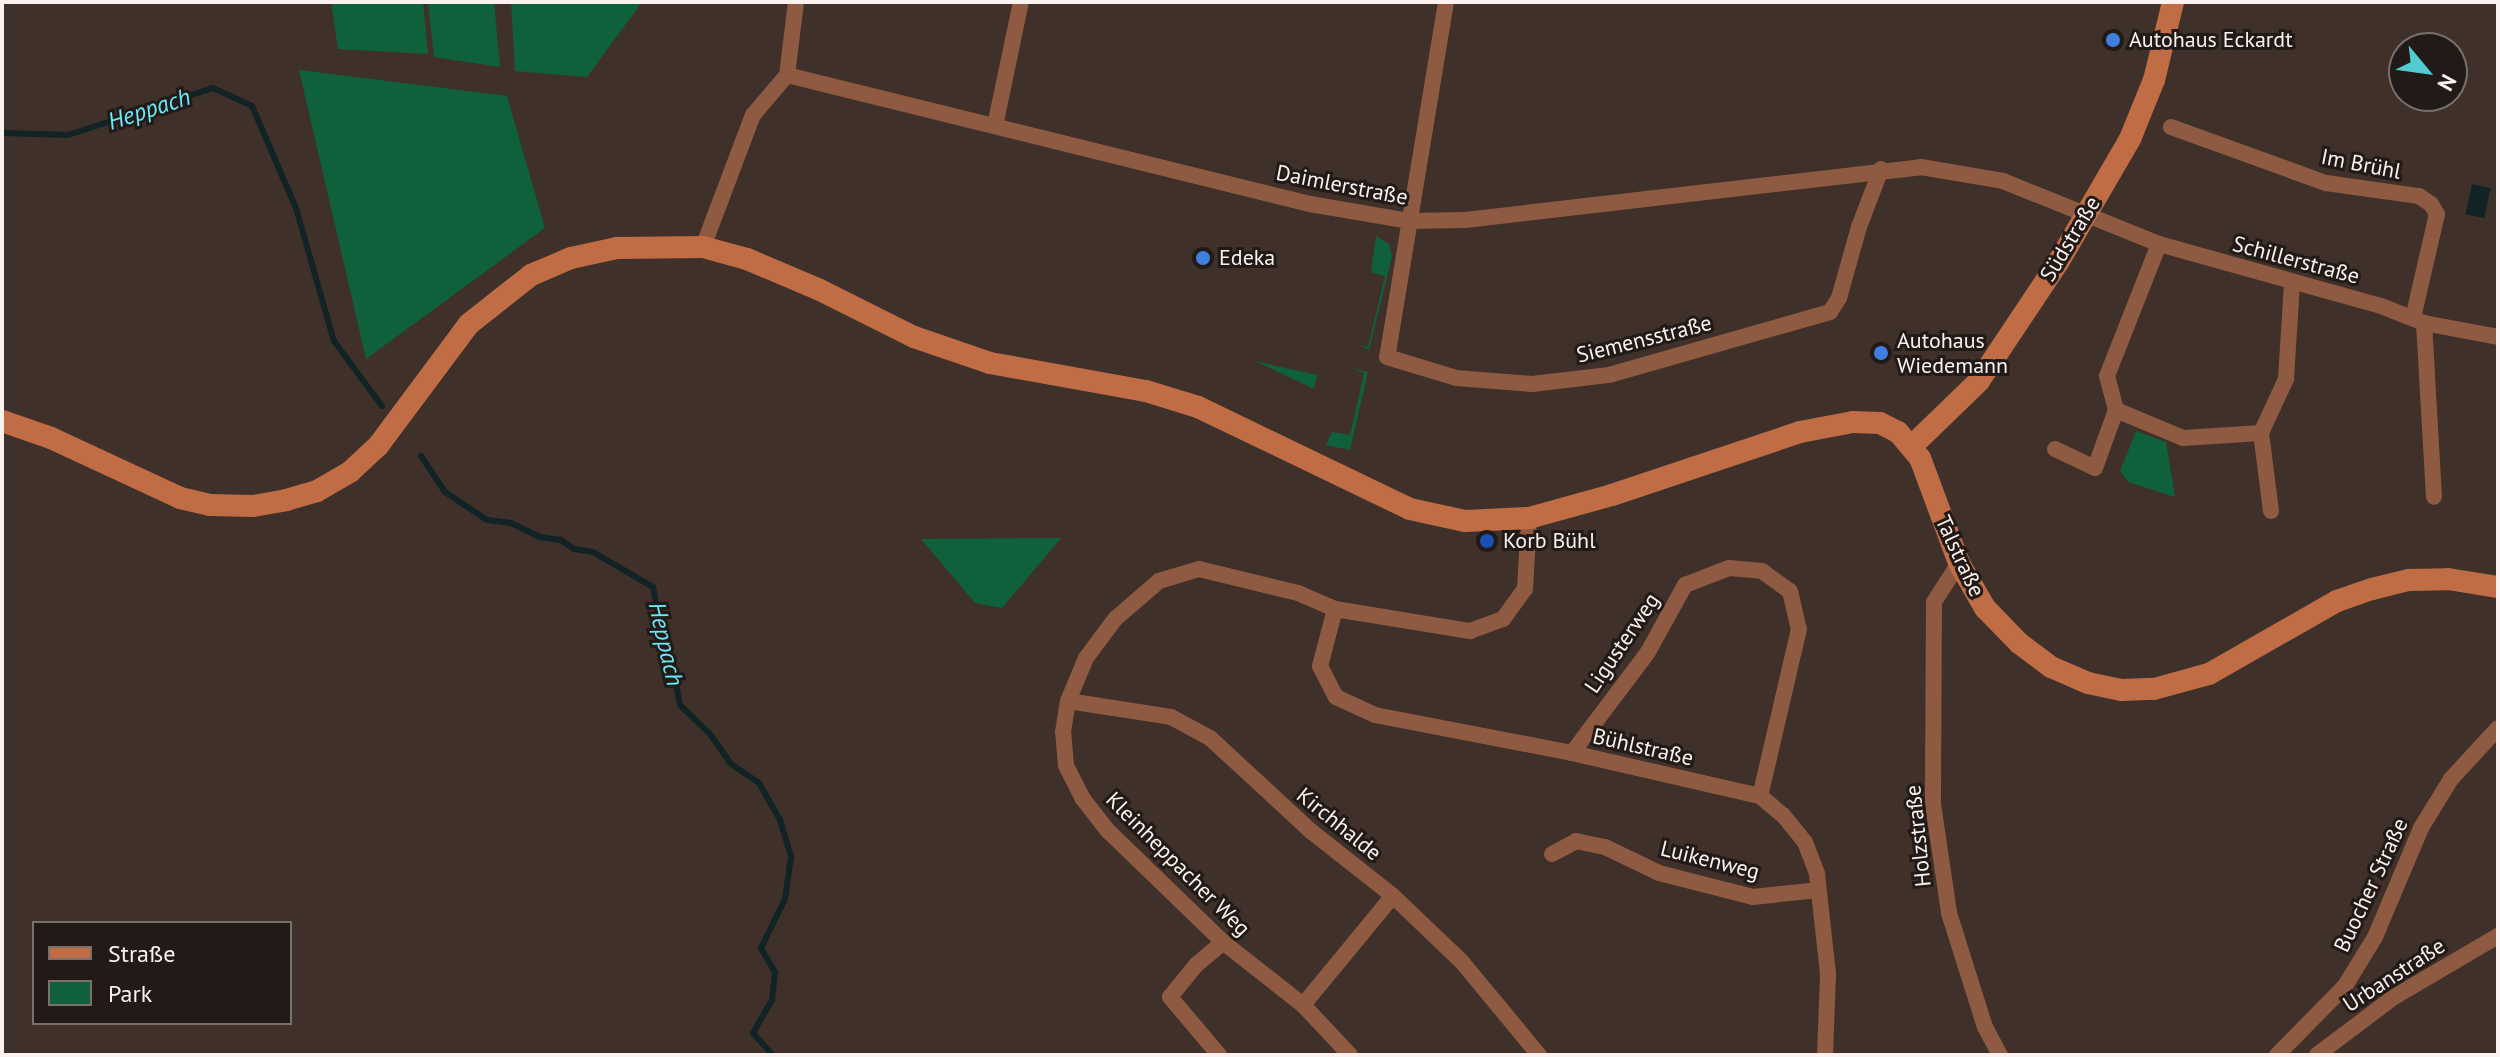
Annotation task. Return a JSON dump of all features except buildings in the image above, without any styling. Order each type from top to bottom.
[{"type":"street","points":[[703,247],[753,115],[787,75],[796,2]]},
{"type":"street","points":[[995,126],[1021,2]]},
{"type":"street","name":"Siemensstraße","points":[[1446,2],[1387,357],[1456,378],[1532,384],[1609,375],[1830,312],[1839,298],[1859,227],[1881,169]]},
{"type":"street","name":"Südstraße","points":[[1913,445],[1989,367],[2087,213],[2130,139],[2154,80],[2173,2]]},
{"type":"street","name":"Daimlerstraße","points":[[787,75],[1310,204],[1409,221],[1465,220],[1881,169],[1921,167],[2003,181],[2087,213]]},
{"type":"street","name":"Im Brühl","points":[[2171,127],[2326,183],[2419,196],[2431,204],[2437,214],[2419,321],[2434,497]]},
{"type":"street","name":"Schillerstraße","points":[[2087,213],[2159,244],[2292,284],[2381,306],[2419,321],[2498,337]]},
{"type":"street","points":[[2055,449],[2095,468],[2116,410],[2107,376],[2159,244]]},
{"type":"street","points":[[2,421],[51,438],[180,498],[210,505],[253,506],[286,500],[317,491],[351,471],[378,446],[469,324],[531,275],[571,258],[617,248],[703,247],[747,259],[820,290],[914,337],[990,363],[1146,391],[1198,407],[1410,509],[1465,521],[1529,518],[1612,495],[1800,432],[1867,421],[1898,432],[1913,445]]},
{"type":"street","points":[[2271,511],[2261,433],[2286,379],[2292,284]]},
{"type":"street","points":[[2116,410],[2183,438],[2261,433]]},
{"type":"street","name":"Talstraße","points":[[1913,445],[1959,563],[1985,608],[2019,643],[2051,667],[2088,683],[2121,690],[2154,689],[2209,674],[2337,601],[2409,580],[2435,579],[2498,587]]},
{"type":"street","name":"Kleinheppacher Weg","points":[[1350,1055],[1303,1005],[1223,942],[1108,831],[1083,799],[1066,765],[1063,732],[1068,701],[1086,658],[1115,619],[1159,581],[1199,569],[1298,593],[1335,609],[1470,631],[1503,619],[1525,589],[1529,518]]},
{"type":"street","name":"Holzstraße","points":[[1959,563],[1934,602],[1933,804],[1949,913],[1985,1027],[2000,1055]]},
{"type":"street","name":"Ligusterweg","points":[[1572,753],[1648,652],[1685,585],[1729,568],[1762,571],[1790,591],[1799,629],[1760,796]]},
{"type":"street","name":"Bühlstraße","points":[[1335,609],[1320,666],[1336,697],[1375,715],[1572,753],[1760,796]]},
{"type":"street","name":"Kirchhalde","points":[[1068,701],[1171,717],[1210,738],[1271,797],[1393,896],[1462,962],[1539,1055]]},
{"type":"street","name":"Buocher Straße","points":[[2277,1055],[2345,986],[2375,937],[2421,828],[2451,779],[2498,728]]},
{"type":"street","points":[[1760,796],[1805,842],[1817,874],[1828,974],[1825,1055]]},
{"type":"street","name":"Luikenweg","points":[[1552,854],[1576,841],[1605,847],[1659,873],[1753,897],[1818,890]]},
{"type":"street","points":[[1303,1005],[1393,896]]},
{"type":"street","name":"Urbanstraße","points":[[2317,1055],[2394,997],[2498,936]]},
{"type":"street","points":[[1219,1055],[1170,997],[1196,965],[1223,942]]},
{"type":"green space","points":[[331,2],[423,2],[428,54],[338,49]]},
{"type":"green space","points":[[428,2],[494,2],[500,67],[434,57]]},
{"type":"green space","points":[[511,2],[642,2],[587,77],[515,71]]},
{"type":"green space","points":[[299,70],[507,96],[545,228],[366,359]]},
{"type":"green space","points":[[1376,236],[1389,244],[1392,257],[1369,350],[1359,345],[1368,347],[1385,276],[1371,272]]},
{"type":"green space","points":[[1255,361],[1317,375],[1314,389]]},
{"type":"green space","points":[[1351,368],[1368,372],[1350,450],[1326,445],[1332,432],[1350,435],[1364,373]]},
{"type":"green space","points":[[2136,431],[2166,442],[2175,497],[2128,482],[2120,471]]},
{"type":"green space","points":[[1061,538],[1002,608],[975,603],[921,539]]},
{"type":"shaded area","points":[[2472,184],[2491,188],[2484,218],[2466,214]]},
{"type":"waterway","name":"Heppach","points":[[2,133],[68,135],[213,88],[252,106],[296,208],[334,341],[382,406]]},
{"type":"waterway","name":"Heppach","points":[[421,456],[445,492],[487,520],[511,523],[540,537],[561,540],[574,549],[593,552],[653,587],[660,627],[667,637],[680,705],[710,734],[731,764],[759,783],[780,820],[791,857],[785,899],[761,948],[775,972],[772,1000],[753,1033],[773,1055]]},
{"type":"place","name":"Autohaus Eckardt","points":[[2113,40]]},
{"type":"place","name":"Edeka","points":[[1203,258]]},
{"type":"place","name":"Autohaus Wiedemann","points":[[1881,353]]},
{"type":"place","name":"Korb Bühl","points":[[1487,541]]}]
